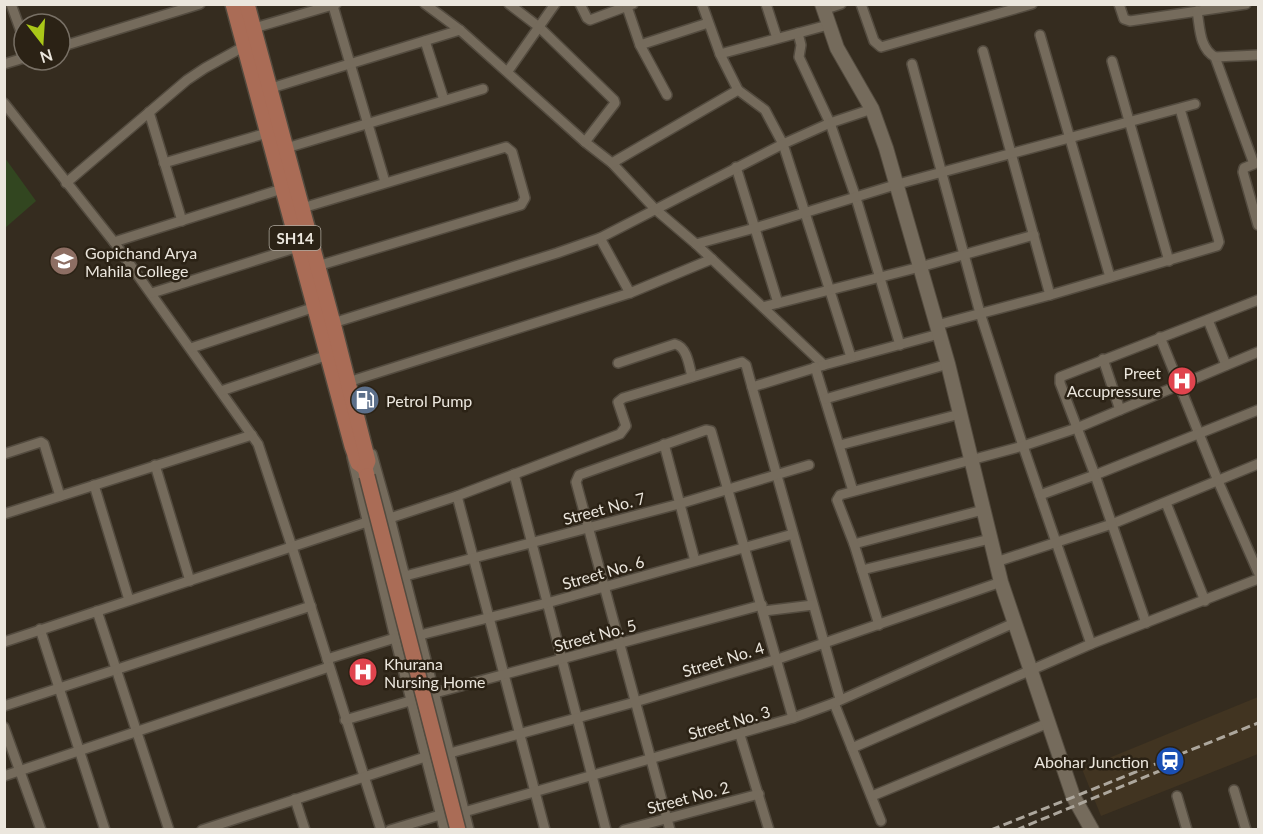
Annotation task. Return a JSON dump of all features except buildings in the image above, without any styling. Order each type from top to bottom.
[{"type":"main road","name":"SH14","points":[[233,4],[245,36],[279,150],[310,268],[315,307],[328,355],[343,383]]},
{"type":"main road","name":"SH14","points":[[245,36],[247,4]]},
{"type":"main road","points":[[823,7],[837,48],[872,109],[898,184],[948,364],[1001,582],[1073,796],[1092,830]]},
{"type":"main road","name":"SH14","points":[[262,91],[267,133],[279,150],[282,189],[295,210],[298,247],[310,268],[333,323],[343,383],[358,444],[358,463],[366,472],[458,830]]},
{"type":"street","points":[[72,43],[200,4]]},
{"type":"street","points":[[425,4],[460,30],[585,142],[612,163],[655,209],[763,307],[820,366],[825,399],[853,491]]},
{"type":"street","points":[[509,4],[539,27],[614,100],[615,104],[585,142]]},
{"type":"street","points":[[508,71],[555,4]]},
{"type":"street","points":[[580,4],[586,18],[590,20],[630,6],[640,45],[667,95]]},
{"type":"street","points":[[702,4],[720,54],[738,90],[765,110],[783,144],[807,213],[851,357]]},
{"type":"street","points":[[766,4],[777,38]]},
{"type":"street","points":[[823,7],[841,4]]},
{"type":"street","points":[[861,4],[874,41],[881,47],[1026,5]]},
{"type":"street","points":[[1119,4],[1122,16],[1130,21],[1246,4]]},
{"type":"street","points":[[66,183],[149,112],[245,36],[335,5],[385,182]]},
{"type":"street","points":[[1197,11],[1204,48],[1215,57],[1256,163],[1244,168],[1243,172],[1258,225]]},
{"type":"street","points":[[640,45],[708,23]]},
{"type":"street","points":[[720,54],[828,25]]},
{"type":"street","points":[[262,91],[460,30]]},
{"type":"street","points":[[798,33],[801,45],[799,57],[830,123],[856,198],[900,345]]},
{"type":"street","points":[[1040,35],[1110,277]]},
{"type":"street","points":[[425,41],[444,100]]},
{"type":"street","points":[[983,51],[1050,295]]},
{"type":"street","points":[[1215,57],[1258,55]]},
{"type":"street","points":[[1112,61],[1169,261]]},
{"type":"street","points":[[912,64],[980,313],[1090,644]]},
{"type":"street","points":[[279,150],[483,89]]},
{"type":"street","points":[[612,163],[738,90]]},
{"type":"street","points":[[4,103],[152,293],[252,435],[263,456],[381,830]]},
{"type":"street","points":[[696,244],[807,213],[898,184],[1195,105]]},
{"type":"street","points":[[333,323],[600,238],[783,144],[830,123],[872,109]]},
{"type":"street","points":[[752,387],[851,357],[900,345],[980,313],[1212,248],[1220,242],[1180,109]]},
{"type":"street","points":[[149,112],[182,221]]},
{"type":"street","points":[[164,163],[267,133]]},
{"type":"street","points":[[295,210],[506,147],[512,152],[525,198],[521,205],[310,268]]},
{"type":"street","points":[[736,168],[778,303]]},
{"type":"street","points":[[114,242],[282,189]]},
{"type":"street","points":[[763,307],[1034,235]]},
{"type":"street","points":[[600,238],[630,293]]},
{"type":"street","points":[[152,293],[298,247]]},
{"type":"street","points":[[343,383],[630,293],[712,259]]},
{"type":"street","points":[[1146,623],[1095,475],[1060,383],[1060,376],[1258,300]]},
{"type":"street","points":[[191,348],[315,307]]},
{"type":"street","points":[[1208,320],[1226,365]]},
{"type":"street","points":[[1160,337],[1218,481],[1258,572]]},
{"type":"street","points":[[618,363],[675,344],[683,349],[692,377]]},
{"type":"street","points":[[879,625],[854,544],[837,500],[840,495],[972,461],[1077,428],[1258,352]]},
{"type":"street","points":[[221,392],[328,355]]},
{"type":"street","points":[[1103,359],[1120,410]]},
{"type":"street","points":[[390,518],[458,496],[620,434],[626,426],[619,400],[742,362],[746,365],[825,644],[837,701],[852,748],[882,821]]},
{"type":"street","points":[[825,399],[948,364]]},
{"type":"street","points":[[1040,495],[1258,410]]},
{"type":"street","points":[[840,445],[960,414]]},
{"type":"street","points":[[670,830],[576,482],[577,477],[664,444],[709,430],[778,659],[793,718]]},
{"type":"street","points":[[4,514],[252,435]]},
{"type":"street","points":[[4,454],[40,442],[44,444],[60,496]]},
{"type":"street","points":[[442,823],[352,464],[358,444],[373,458],[469,830]]},
{"type":"street","points":[[664,444],[695,561]]},
{"type":"street","points":[[996,562],[1112,524],[1258,464]]},
{"type":"street","points":[[155,465],[190,580]]},
{"type":"street","name":"Street No. 7","points":[[405,576],[679,504],[809,465]]},
{"type":"street","points":[[514,474],[606,830]]},
{"type":"street","points":[[94,485],[129,600]]},
{"type":"street","points":[[458,496],[545,830]]},
{"type":"street","points":[[1166,503],[1205,601]]},
{"type":"street","points":[[854,544],[983,510]]},
{"type":"street","points":[[4,642],[367,522]]},
{"type":"street","name":"Street No. 6","points":[[420,635],[547,603],[793,534]]},
{"type":"street","points":[[862,570],[990,539]]},
{"type":"street","points":[[852,748],[1090,644],[1258,579]]},
{"type":"street","name":"Street No. 4","points":[[450,753],[635,702],[778,659],[1001,582]]},
{"type":"street","name":"Street No. 5","points":[[435,693],[763,608],[813,605]]},
{"type":"street","points":[[4,706],[311,606]]},
{"type":"street","points":[[97,611],[169,830]]},
{"type":"street","name":"Street No. 3","points":[[390,830],[442,823],[464,812],[793,718],[1014,623]]},
{"type":"street","points":[[40,629],[105,830]]},
{"type":"street","points":[[4,776],[137,732],[395,638]]},
{"type":"street","points":[[345,720],[410,700]]},
{"type":"street","points":[[872,796],[1048,723]]},
{"type":"street","points":[[4,727],[41,830]]},
{"type":"street","points":[[740,735],[769,830]]},
{"type":"street","points":[[202,830],[425,757]]},
{"type":"street","points":[[1233,790],[1246,830]]},
{"type":"street","name":"Street No. 2","points":[[624,830],[759,794]]},
{"type":"street","points":[[1177,796],[1187,830]]},
{"type":"street","points":[[295,799],[305,830]]},
{"type":"street","points":[[236,818],[240,830]]},
{"type":"shaded area","name":"Abohar Junction","points":[[1258,697],[1258,754],[1101,816],[1082,769]]},
{"type":"green space","points":[[5,158],[36,201],[4,228]]},
{"type":"railway","points":[[991,830],[1258,723]]},
{"type":"railway","points":[[1016,830],[1174,765]]},
{"type":"place","name":"Gopichand Arya Mahila College","points":[[64,261]]},
{"type":"place","name":"Preet Accupressure","points":[[1182,381]]},
{"type":"place","name":"Petrol Pump","points":[[365,400]]},
{"type":"place","name":"Khurana Nursing Home","points":[[363,672]]},
{"type":"place","name":"Abohar Junction","points":[[1170,761]]}]
